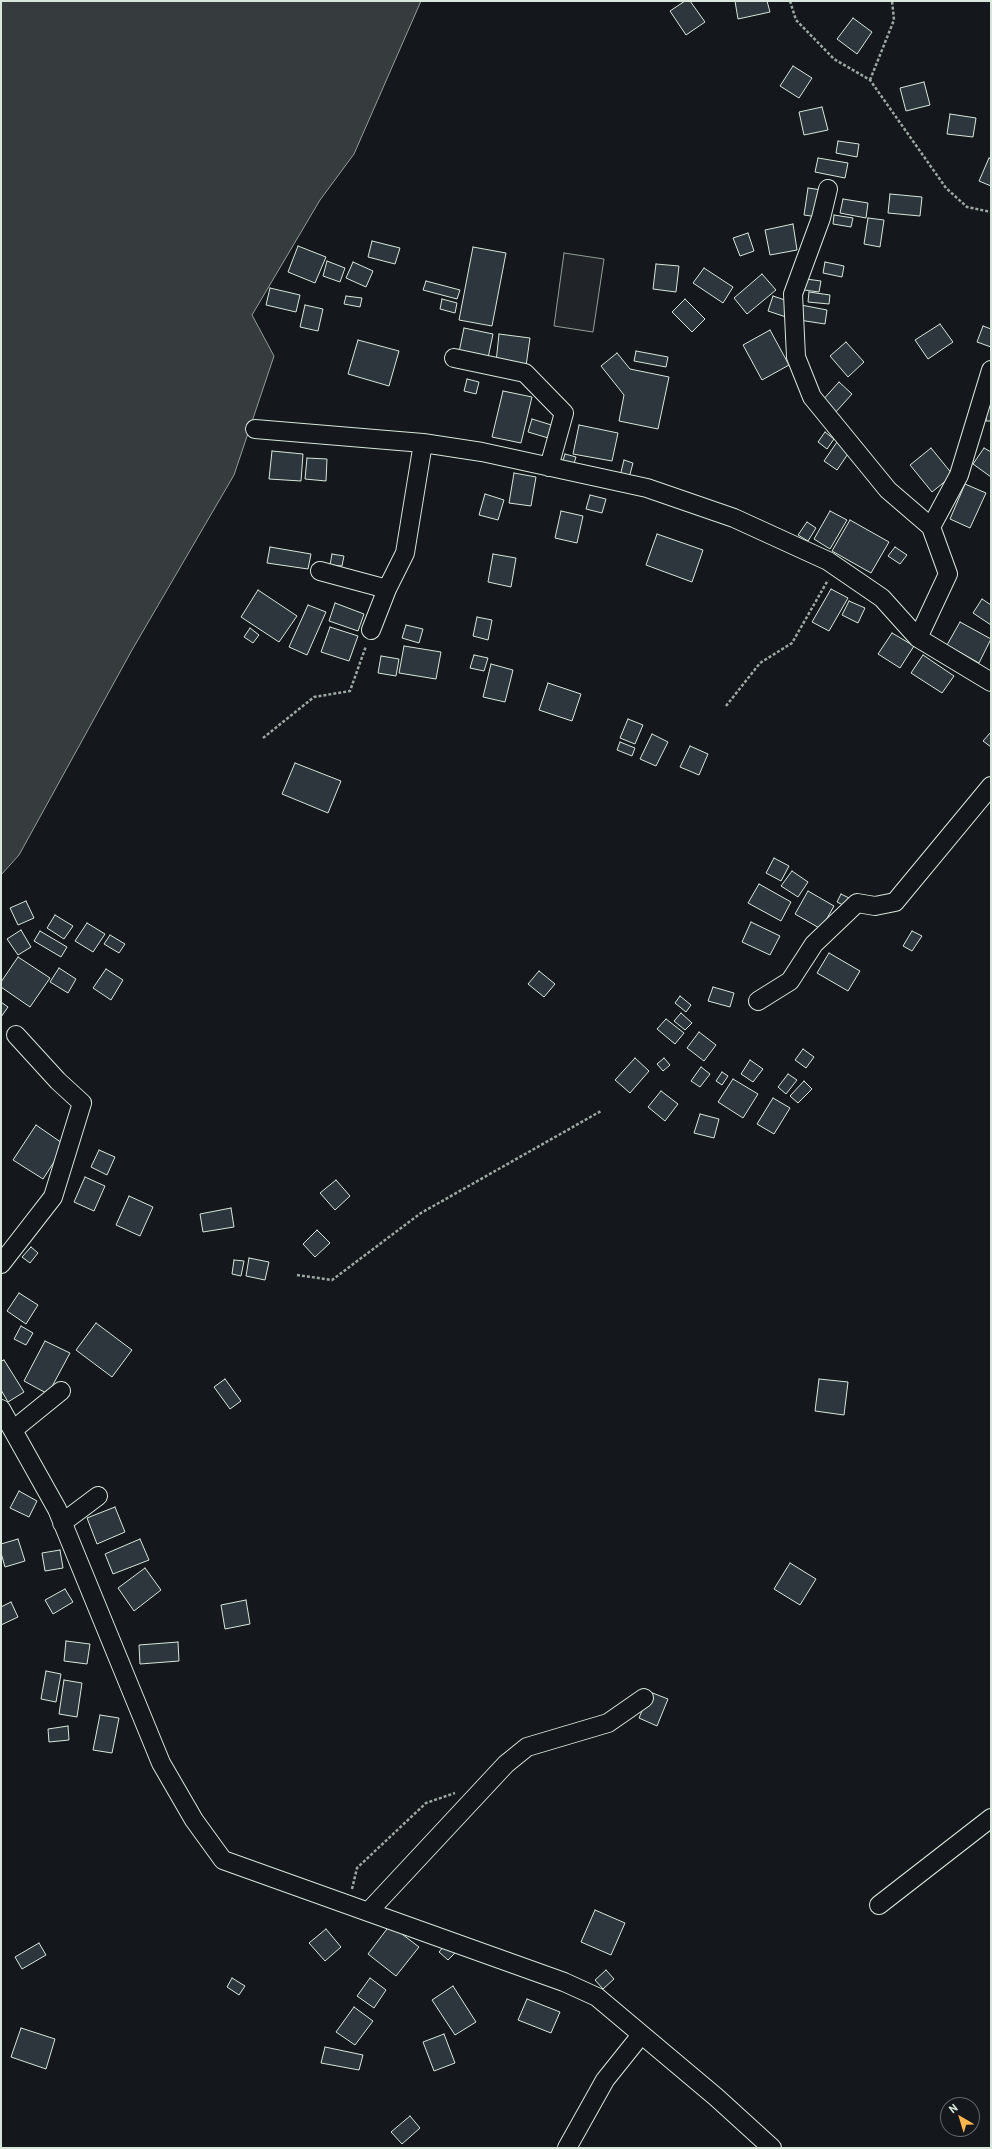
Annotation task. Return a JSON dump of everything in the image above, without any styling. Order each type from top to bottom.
[{"type":"street","points":[[828,189],[821,218],[793,294],[796,357],[812,397],[888,490],[931,527],[948,574],[918,638]]},
{"type":"street","points":[[454,358],[525,374],[564,413],[549,467]]},
{"type":"street","points":[[931,527],[959,476],[991,370]]},
{"type":"street","points":[[254,429],[423,443],[482,452],[647,488],[734,518],[836,566],[882,598],[918,638],[991,682]]},
{"type":"street","points":[[371,630],[387,588],[405,554],[423,443]]},
{"type":"street","points":[[320,571],[387,588]]},
{"type":"street","points":[[758,1001],[790,981],[814,944],[857,903],[875,906],[895,902],[991,786]]},
{"type":"street","points":[[1,1264],[53,1197],[82,1103],[58,1081],[16,1035]]},
{"type":"street","points":[[13,1430],[61,1391]]},
{"type":"street","points":[[1,1409],[62,1523],[161,1763],[194,1820],[223,1860],[564,1982],[596,1998],[772,2148]]},
{"type":"street","points":[[62,1523],[98,1496]]},
{"type":"street","points":[[369,1911],[506,1764],[527,1747],[608,1723],[644,1698]]},
{"type":"street","points":[[879,1905],[991,1818]]},
{"type":"street","points":[[567,2148],[605,2080],[641,2035]]},
{"type":"path","points":[[790,1],[796,20],[834,59],[870,80],[946,188],[967,207],[991,212]]},
{"type":"path","points":[[870,80],[894,20],[892,1]]},
{"type":"path","points":[[726,706],[760,663],[792,643],[836,566]]},
{"type":"path","points":[[263,738],[314,697],[350,691],[371,630]]},
{"type":"path","points":[[297,1275],[332,1280],[421,1213],[601,1111]]},
{"type":"path","points":[[348,1905],[357,1868],[426,1803],[456,1792]]},
{"type":"shaded area","points":[[1,1],[421,1],[354,154],[320,200],[252,315],[274,356],[234,475],[132,650],[19,855],[1,875]]},
{"type":"shaded area","points":[[564,253],[604,259],[593,332],[554,326]]},
{"type":"building","points":[[685,1],[690,1],[705,22],[686,35],[670,11]]},
{"type":"building","points":[[735,1],[767,1],[770,12],[738,19]]},
{"type":"building","points":[[853,18],[872,32],[857,54],[837,39]]},
{"type":"building","points":[[793,66],[812,78],[799,98],[780,86]]},
{"type":"building","points":[[924,82],[930,105],[906,111],[900,88]]},
{"type":"building","points":[[822,107],[828,130],[804,135],[799,112]]},
{"type":"building","points":[[950,114],[976,118],[973,137],[947,134]]},
{"type":"building","points":[[838,141],[859,144],[857,157],[836,153]]},
{"type":"building","points":[[818,158],[848,163],[845,178],[815,172]]},
{"type":"building","points":[[989,158],[991,159],[991,186],[979,181]]},
{"type":"building","points":[[808,188],[822,190],[818,217],[804,215]]},
{"type":"building","points":[[890,194],[922,197],[920,216],[888,213]]},
{"type":"building","points":[[843,199],[868,203],[866,218],[840,213]]},
{"type":"building","points":[[834,215],[853,218],[851,227],[833,224]]},
{"type":"building","points":[[868,218],[884,220],[880,247],[864,244]]},
{"type":"building","points":[[793,224],[797,250],[770,255],[765,230]]},
{"type":"building","points":[[748,233],[754,251],[740,256],[733,238]]},
{"type":"building","points":[[372,241],[400,248],[395,264],[368,257]]},
{"type":"building","points":[[298,246],[326,257],[315,283],[288,272]]},
{"type":"building","points":[[473,247],[506,253],[492,326],[459,320]]},
{"type":"building","points":[[327,261],[345,268],[340,282],[323,276]]},
{"type":"building","points":[[353,262],[373,271],[366,287],[346,278]]},
{"type":"building","points":[[825,262],[844,266],[842,277],[823,273]]},
{"type":"building","points":[[656,264],[679,266],[676,292],[653,289]]},
{"type":"building","points":[[704,268],[733,287],[723,303],[693,283]]},
{"type":"building","points":[[762,274],[776,290],[747,314],[734,298]]},
{"type":"building","points":[[806,279],[821,281],[819,292],[804,290]]},
{"type":"building","points":[[426,281],[460,290],[457,299],[423,290]]},
{"type":"building","points":[[270,288],[300,295],[296,312],[266,305]]},
{"type":"building","points":[[809,292],[830,295],[829,304],[808,302]]},
{"type":"building","points":[[346,296],[362,298],[360,307],[344,304]]},
{"type":"building","points":[[773,296],[791,302],[786,317],[768,311]]},
{"type":"building","points":[[442,299],[457,303],[455,313],[440,309]]},
{"type":"building","points":[[685,299],[705,319],[692,332],[672,312]]},
{"type":"building","points":[[305,305],[323,309],[318,331],[300,327]]},
{"type":"building","points":[[801,305],[827,310],[825,324],[799,320]]},
{"type":"building","points":[[940,324],[953,342],[928,359],[915,340]]},
{"type":"building","points":[[983,326],[991,329],[991,347],[977,342]]},
{"type":"building","points":[[464,328],[493,334],[488,358],[459,352]]},
{"type":"building","points":[[770,330],[789,365],[762,380],[743,345]]},
{"type":"building","points":[[499,334],[530,338],[526,366],[496,362]]},
{"type":"building","points":[[358,340],[399,351],[389,386],[348,374]]},
{"type":"building","points":[[846,342],[864,362],[848,377],[830,356]]},
{"type":"building","points":[[636,351],[668,357],[666,367],[634,361]]},
{"type":"building","points":[[617,353],[630,369],[669,377],[658,429],[619,421],[624,395],[601,366]]},
{"type":"building","points":[[467,379],[479,382],[476,394],[464,391]]},
{"type":"building","points":[[839,382],[852,394],[834,414],[821,402]]},
{"type":"building","points":[[503,391],[532,397],[521,443],[492,437]]},
{"type":"building","points":[[988,398],[991,398],[991,421],[986,421]]},
{"type":"building","points":[[532,419],[558,427],[555,440],[528,432]]},
{"type":"building","points":[[579,425],[618,433],[612,461],[573,454]]},
{"type":"building","points":[[825,432],[834,439],[827,449],[818,442]]},
{"type":"building","points":[[837,442],[850,451],[837,470],[824,461]]},
{"type":"building","points":[[931,448],[953,475],[932,492],[910,465]]},
{"type":"building","points":[[984,448],[991,452],[991,477],[973,464]]},
{"type":"building","points":[[272,451],[303,454],[301,481],[269,479]]},
{"type":"building","points":[[565,454],[576,457],[573,467],[562,464]]},
{"type":"building","points":[[307,458],[327,459],[326,481],[305,479]]},
{"type":"building","points":[[624,460],[633,463],[629,478],[620,476]]},
{"type":"building","points":[[514,473],[536,477],[531,506],[509,503]]},
{"type":"building","points":[[965,484],[986,493],[970,528],[950,519]]},
{"type":"building","points":[[485,494],[504,500],[498,520],[479,515]]},
{"type":"building","points":[[590,495],[606,499],[602,513],[586,509]]},
{"type":"building","points":[[561,511],[583,516],[577,543],[555,538]]},
{"type":"building","points":[[830,511],[847,520],[830,549],[814,539]]},
{"type":"building","points":[[850,520],[889,542],[871,573],[832,551]]},
{"type":"building","points":[[807,522],[816,528],[808,541],[798,535]]},
{"type":"building","points":[[657,534],[703,550],[692,582],[646,565]]},
{"type":"building","points":[[270,547],[311,554],[308,569],[267,563]]},
{"type":"building","points":[[895,547],[907,555],[900,564],[888,556]]},
{"type":"building","points":[[332,554],[344,556],[342,566],[330,565]]},
{"type":"building","points":[[493,554],[516,558],[511,587],[488,582]]},
{"type":"building","points":[[831,589],[848,598],[829,631],[812,622]]},
{"type":"building","points":[[258,590],[297,616],[279,642],[241,617]]},
{"type":"building","points":[[982,599],[991,605],[991,625],[973,613]]},
{"type":"building","points":[[849,601],[865,608],[858,623],[842,615]]},
{"type":"building","points":[[335,603],[364,614],[358,631],[329,621]]},
{"type":"building","points":[[308,605],[326,612],[307,655],[289,647]]},
{"type":"building","points":[[477,617],[492,620],[488,640],[473,636]]},
{"type":"building","points":[[960,622],[991,639],[979,663],[947,645]]},
{"type":"building","points":[[406,625],[423,629],[419,643],[402,638]]},
{"type":"building","points":[[330,627],[358,636],[349,661],[321,652]]},
{"type":"building","points":[[250,628],[259,635],[253,643],[244,637]]},
{"type":"building","points":[[892,633],[914,646],[900,668],[878,654]]},
{"type":"building","points":[[404,646],[441,652],[436,679],[399,673]]},
{"type":"building","points":[[474,655],[488,658],[484,671],[470,668]]},
{"type":"building","points":[[923,655],[954,676],[942,693],[911,673]]},
{"type":"building","points":[[381,656],[399,659],[396,676],[378,673]]},
{"type":"building","points":[[491,664],[513,670],[505,702],[483,697]]},
{"type":"building","points":[[548,683],[581,694],[572,721],[539,710]]},
{"type":"building","points":[[628,719],[643,725],[635,744],[620,738]]},
{"type":"building","points":[[991,732],[991,747],[983,741]]},
{"type":"building","points":[[652,734],[668,742],[656,766],[640,759]]},
{"type":"building","points":[[620,742],[635,748],[632,756],[617,750]]},
{"type":"building","points":[[690,746],[708,754],[699,775],[680,767]]},
{"type":"building","points":[[295,763],[341,781],[328,813],[282,794]]},
{"type":"building","points":[[774,858],[789,866],[781,881],[766,873]]},
{"type":"building","points":[[792,871],[808,882],[798,897],[781,886]]},
{"type":"building","points":[[759,884],[791,902],[781,921],[748,903]]},
{"type":"building","points":[[808,891],[834,906],[821,929],[795,914]]},
{"type":"building","points":[[841,894],[849,898],[845,906],[837,902]]},
{"type":"building","points":[[26,901],[34,918],[18,925],[10,908]]},
{"type":"building","points":[[55,915],[73,926],[64,939],[47,928]]},
{"type":"building","points":[[751,922],[780,936],[770,955],[742,942]]},
{"type":"building","points":[[87,923],[105,934],[93,952],[75,941]]},
{"type":"building","points":[[21,930],[31,947],[18,955],[7,939]]},
{"type":"building","points":[[40,931],[67,947],[61,957],[34,941]]},
{"type":"building","points":[[912,931],[922,936],[912,951],[903,946]]},
{"type":"building","points":[[110,935],[125,944],[119,953],[104,944]]},
{"type":"building","points":[[829,953],[860,971],[848,991],[817,973]]},
{"type":"building","points":[[18,957],[50,978],[30,1007],[1,987],[1,982]]},
{"type":"building","points":[[59,968],[76,979],[68,993],[50,982]]},
{"type":"building","points":[[106,969],[123,980],[111,1000],[93,988]]},
{"type":"building","points":[[539,971],[555,984],[544,997],[528,984]]},
{"type":"building","points":[[713,987],[734,993],[730,1007],[708,1001]]},
{"type":"building","points":[[680,996],[691,1005],[686,1012],[675,1003]]},
{"type":"building","points":[[1,1002],[8,1007],[1,1017]]},
{"type":"building","points":[[681,1013],[692,1023],[685,1030],[674,1021]]},
{"type":"building","points":[[666,1019],[684,1033],[675,1044],[657,1029]]},
{"type":"building","points":[[699,1032],[716,1045],[704,1061],[687,1048]]},
{"type":"building","points":[[803,1049],[814,1057],[806,1068],[795,1060]]},
{"type":"building","points":[[635,1058],[649,1071],[630,1093],[615,1080]]},
{"type":"building","points":[[664,1058],[670,1065],[663,1071],[657,1064]]},
{"type":"building","points":[[750,1060],[763,1069],[753,1082],[741,1074]]},
{"type":"building","points":[[701,1067],[710,1074],[700,1087],[691,1081]]},
{"type":"building","points":[[722,1072],[728,1076],[722,1085],[716,1081]]},
{"type":"building","points":[[788,1074],[797,1080],[786,1094],[778,1087]]},
{"type":"building","points":[[733,1079],[758,1094],[743,1118],[718,1102]]},
{"type":"building","points":[[804,1081],[812,1089],[798,1103],[790,1096]]},
{"type":"building","points":[[661,1091],[678,1104],[665,1121],[648,1107]]},
{"type":"building","points":[[773,1098],[790,1108],[774,1134],[757,1124]]},
{"type":"building","points":[[700,1114],[719,1119],[714,1138],[694,1133]]},
{"type":"building","points":[[36,1125],[65,1145],[43,1179],[13,1160]]},
{"type":"building","points":[[99,1150],[115,1157],[107,1175],[91,1167]]},
{"type":"building","points":[[85,1177],[105,1186],[94,1211],[74,1202]]},
{"type":"building","points":[[336,1180],[350,1196],[335,1210],[320,1193]]},
{"type":"building","points":[[129,1196],[153,1207],[140,1236],[116,1225]]},
{"type":"building","points":[[231,1208],[234,1227],[203,1232],[200,1214]]},
{"type":"building","points":[[317,1230],[330,1243],[315,1257],[303,1244]]},
{"type":"building","points":[[31,1247],[38,1253],[30,1263],[22,1257]]},
{"type":"building","points":[[249,1258],[269,1262],[265,1280],[246,1276]]},
{"type":"building","points":[[234,1260],[244,1261],[241,1276],[232,1274]]},
{"type":"building","points":[[19,1293],[38,1305],[26,1324],[7,1311]]},
{"type":"building","points":[[96,1323],[132,1350],[112,1377],[76,1350]]},
{"type":"building","points":[[21,1326],[33,1333],[26,1345],[14,1339]]},
{"type":"building","points":[[45,1341],[70,1353],[48,1394],[24,1381]]},
{"type":"building","points":[[4,1360],[24,1392],[8,1402],[1,1390],[1,1361]]},
{"type":"building","points":[[225,1379],[241,1401],[230,1409],[214,1387]]},
{"type":"building","points":[[819,1379],[848,1382],[844,1415],[815,1411]]},
{"type":"building","points":[[19,1491],[37,1501],[29,1517],[10,1508]]},
{"type":"building","points":[[115,1507],[125,1532],[97,1544],[87,1518]]},
{"type":"building","points":[[18,1539],[25,1561],[5,1567],[1,1553],[1,1544]]},
{"type":"building","points":[[140,1539],[149,1560],[113,1574],[105,1554]]},
{"type":"building","points":[[60,1550],[63,1568],[45,1571],[42,1553]]},
{"type":"building","points":[[790,1563],[816,1579],[800,1605],[774,1589]]},
{"type":"building","points":[[145,1568],[161,1590],[134,1611],[118,1588]]},
{"type":"building","points":[[65,1589],[73,1602],[53,1614],[45,1600]]},
{"type":"building","points":[[246,1600],[250,1624],[225,1629],[221,1605]]},
{"type":"building","points":[[11,1602],[18,1617],[1,1625],[1,1607]]},
{"type":"building","points":[[66,1641],[90,1644],[87,1664],[64,1661]]},
{"type":"building","points":[[178,1642],[179,1661],[140,1664],[139,1645]]},
{"type":"building","points":[[46,1671],[61,1674],[56,1702],[41,1699]]},
{"type":"building","points":[[64,1680],[82,1683],[77,1717],[59,1714]]},
{"type":"building","points":[[650,1692],[668,1699],[657,1726],[639,1718]]},
{"type":"building","points":[[100,1715],[119,1718],[112,1753],[93,1750]]},
{"type":"building","points":[[68,1726],[69,1740],[49,1742],[48,1729]]},
{"type":"building","points":[[595,1910],[625,1923],[611,1955],[581,1942]]},
{"type":"building","points":[[390,1925],[419,1947],[396,1976],[368,1954]]},
{"type":"building","points":[[326,1929],[341,1947],[325,1961],[309,1943]]},
{"type":"building","points":[[39,1943],[46,1955],[22,1969],[15,1957]]},
{"type":"building","points":[[445,1945],[455,1953],[448,1960],[439,1952]]},
{"type":"building","points":[[606,1970],[614,1979],[603,1989],[595,1980]]},
{"type":"building","points":[[232,1978],[245,1986],[239,1995],[227,1987]]},
{"type":"building","points":[[370,1978],[386,1990],[374,2008],[357,1996]]},
{"type":"building","points":[[453,1986],[476,2022],[455,2035],[432,2000]]},
{"type":"building","points":[[527,1999],[560,2012],[551,2033],[518,2020]]},
{"type":"building","points":[[354,2007],[373,2021],[355,2045],[336,2032]]},
{"type":"building","points":[[21,2028],[55,2039],[46,2069],[11,2057]]},
{"type":"building","points":[[444,2034],[455,2063],[434,2071],[423,2042]]},
{"type":"building","points":[[325,2047],[363,2055],[359,2070],[321,2063]]},
{"type":"building","points":[[410,2116],[420,2128],[402,2144],[391,2132]]}]
